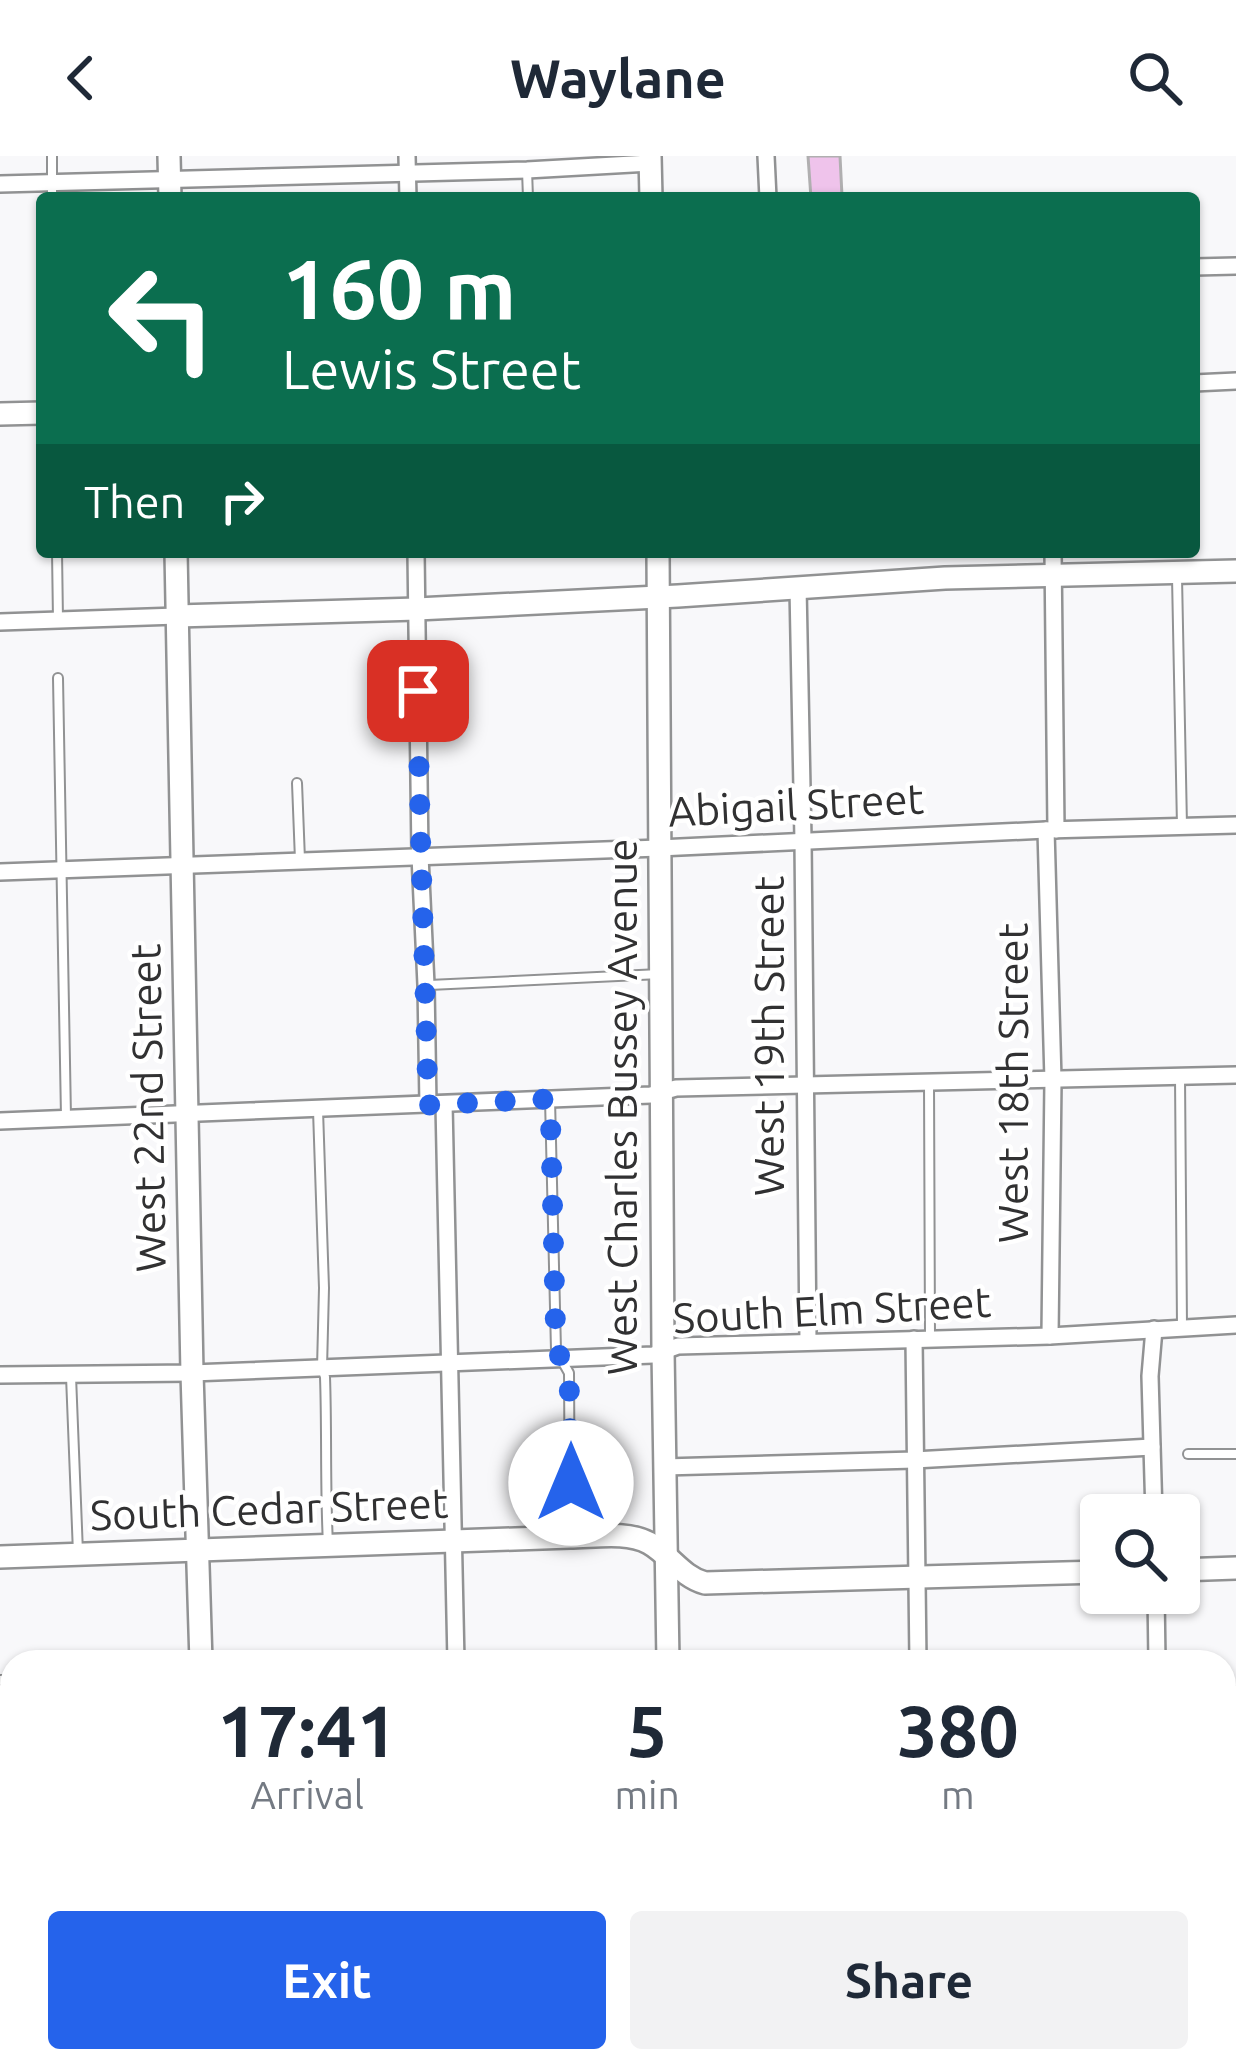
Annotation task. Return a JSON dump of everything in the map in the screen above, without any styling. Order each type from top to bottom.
[{"type":"street","points":[[169,156],[169,189]]},
{"type":"street","points":[[766,156],[768,192]]},
{"type":"street","points":[[0,184],[52,190],[169,189],[407,165],[527,170],[650,160],[651,192]]},
{"type":"street","points":[[1200,268],[1236,266]]},
{"type":"street","points":[[1200,382],[1236,381]]},
{"type":"street","points":[[0,414],[36,413]]},
{"type":"street","name":"West 22nd Street","points":[[176,558],[201,1650]]},
{"type":"street","points":[[416,558],[420,856],[436,1104],[456,1650]]},
{"type":"street","name":"West Charles Bussey Avenue","points":[[658,558],[668,1650]]},
{"type":"street","name":"West 18th Street","points":[[1050,1336],[1053,558]]},
{"type":"street","points":[[0,622],[417,609],[944,578],[1236,571]]},
{"type":"street","name":"West 19th Street","points":[[798,587],[808,1341]]},
{"type":"street","name":"Abigail Street","points":[[0,872],[1236,825]]},
{"type":"street","points":[[0,1120],[806,1085],[1236,1075]]},
{"type":"street","name":"South Elm Street","points":[[0,1375],[653,1355],[678,1346],[1050,1336],[1236,1325]]},
{"type":"street","points":[[1153,1494],[1150,1376],[1154,1329]]},
{"type":"street","points":[[918,1650],[914,1460],[922,1339]]},
{"type":"street","points":[[664,1467],[1152,1447]]},
{"type":"street","name":"South Cedar Street","points":[[0,1557],[634,1537],[666,1555],[686,1575],[705,1583],[1080,1573]]},
{"type":"street","points":[[1200,1569],[1236,1568]]},
{"type":"street","points":[[1156,1614],[1156,1650]]},
{"type":"lane","points":[[52,156],[52,190]]},
{"type":"lane","points":[[527,170],[528,192]]},
{"type":"lane","points":[[57,558],[58,620]]},
{"type":"lane","points":[[1177,572],[1182,828]]},
{"type":"lane","points":[[58,678],[66,1118]]},
{"type":"lane","points":[[297,783],[300,861]]},
{"type":"lane","points":[[426,985],[661,974]]},
{"type":"lane","points":[[1180,1076],[1182,1327]]},
{"type":"lane","points":[[922,1339],[929,1082]]},
{"type":"lane","points":[[550,1099],[556,1349],[569,1373],[570,1537]]},
{"type":"lane","points":[[319,1109],[328,1545]]},
{"type":"lane","points":[[71,1373],[78,1554]]},
{"type":"lane","points":[[1188,1454],[1236,1454]]},
{"type":"building","points":[[808,156],[840,156],[842,192],[811,192]]},
{"type":"route","points":[[418,691],[428,1105],[550,1099],[556,1349],[569,1373],[571,1483]]}]
